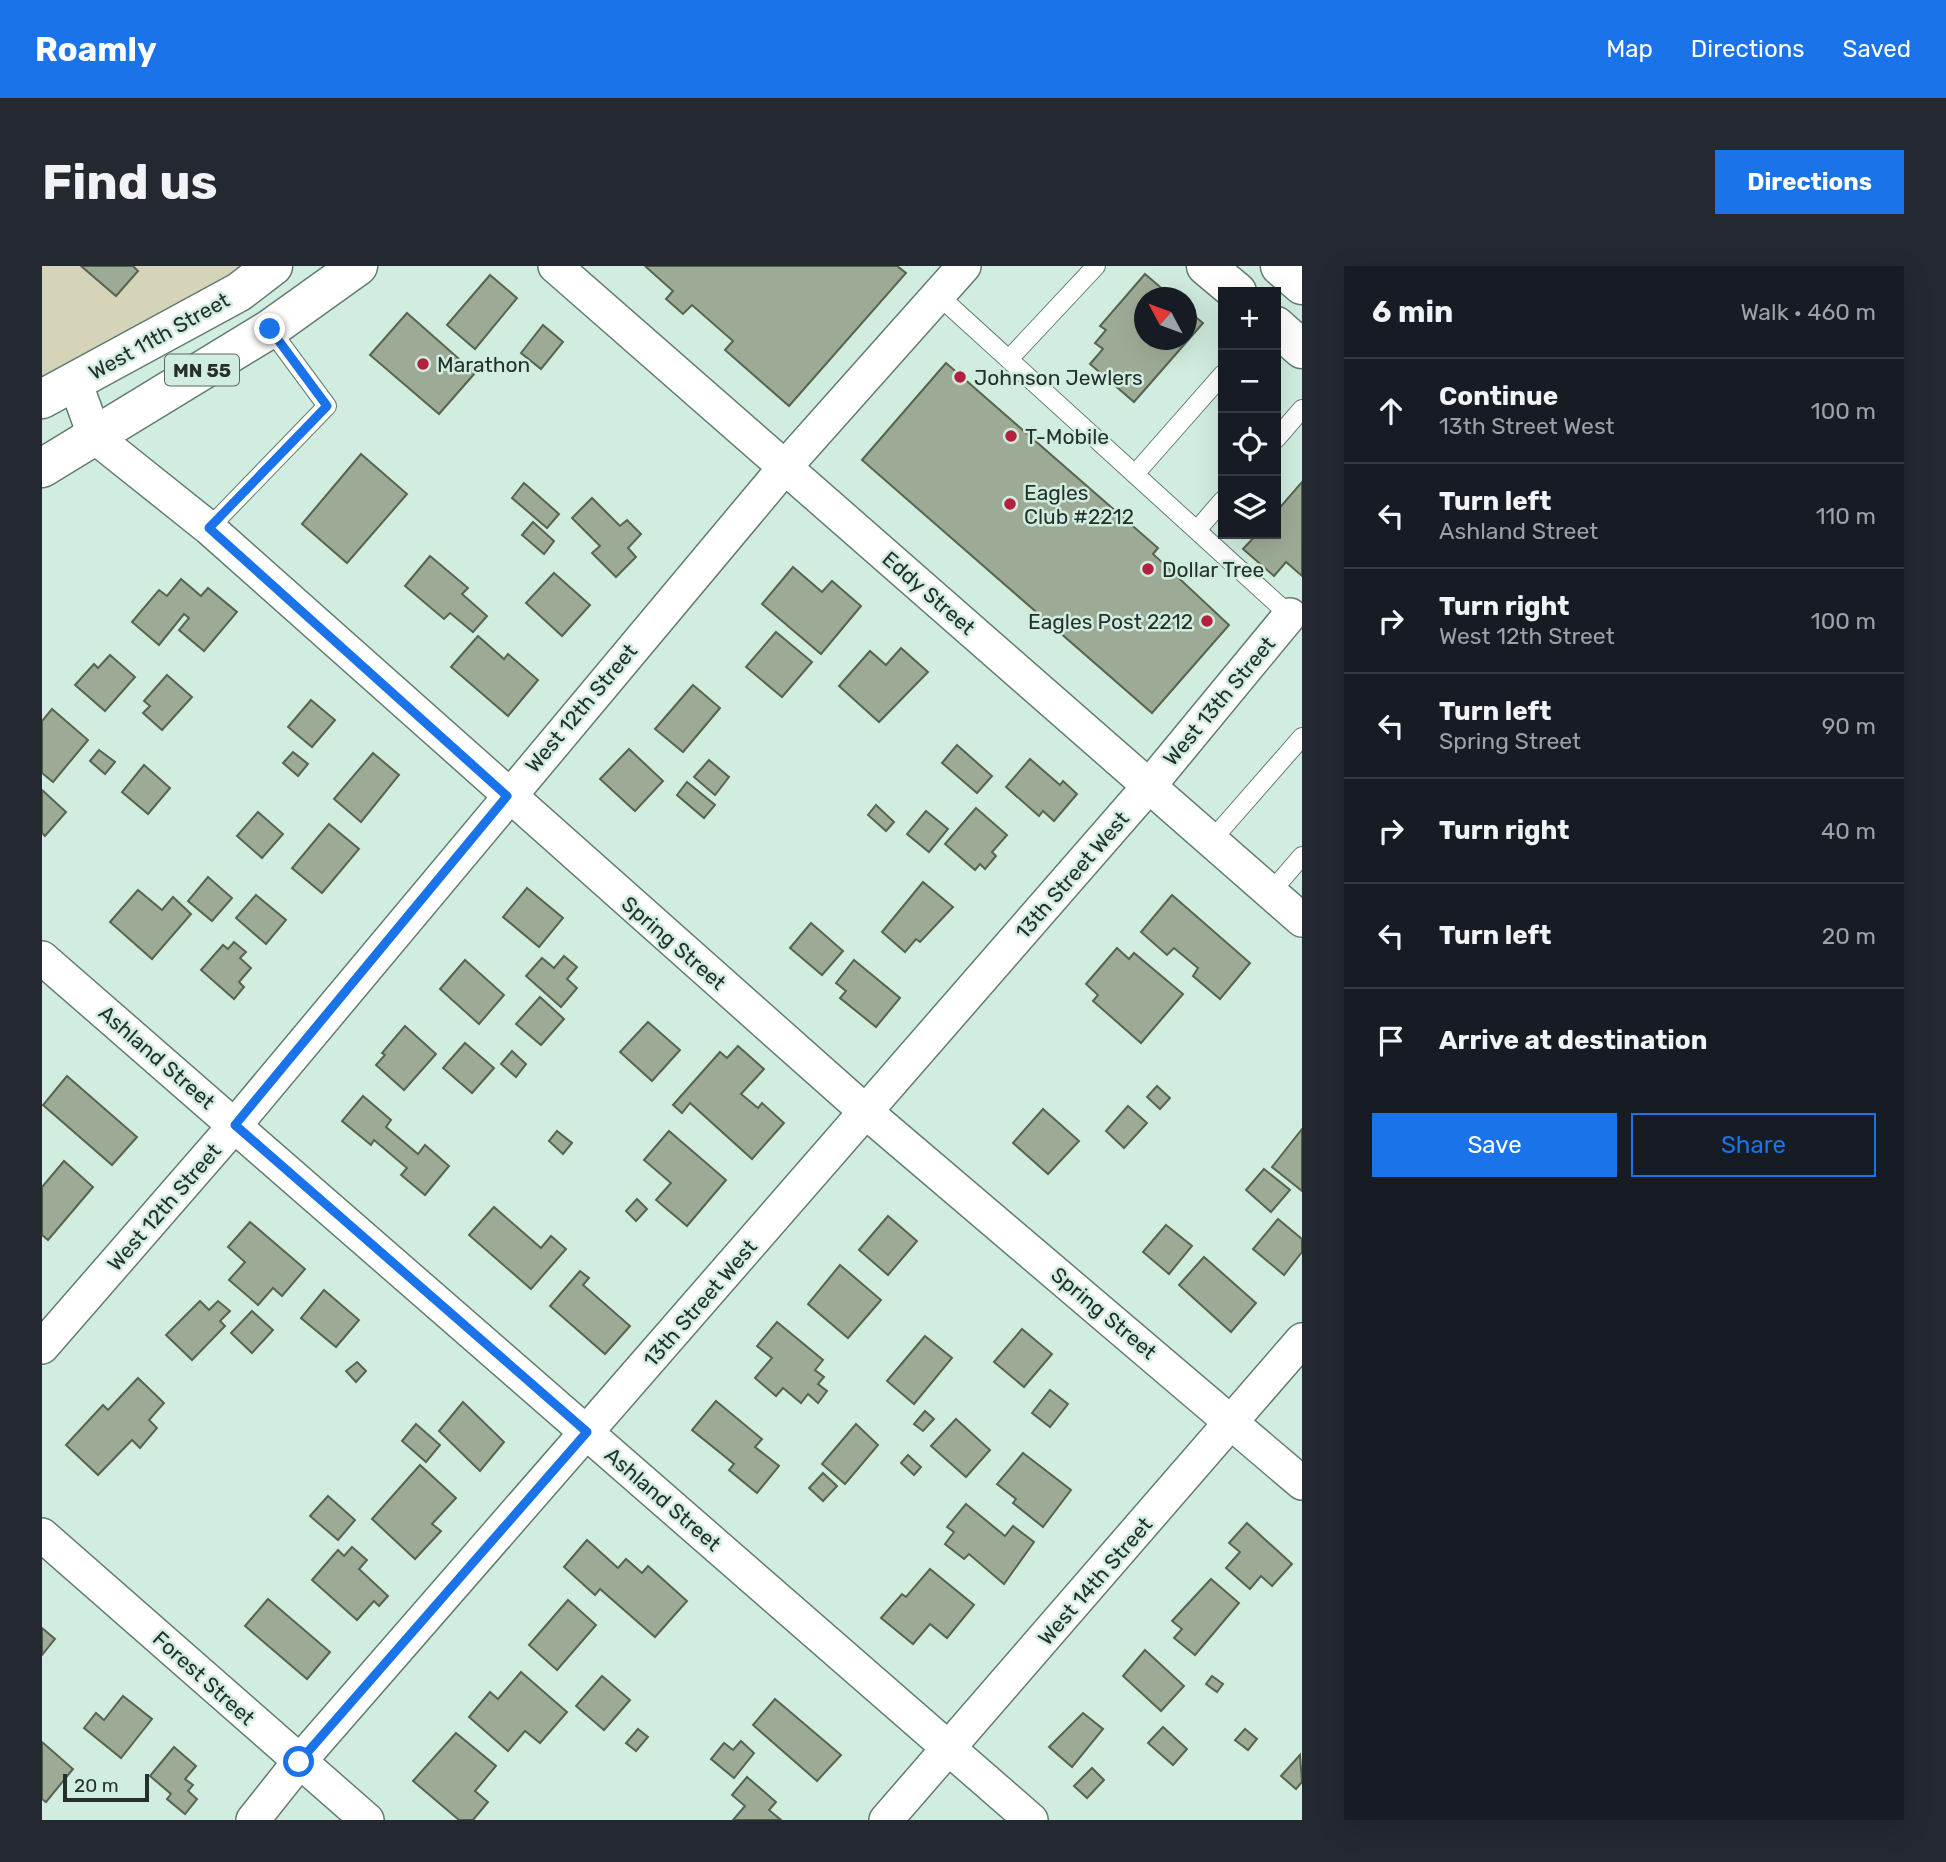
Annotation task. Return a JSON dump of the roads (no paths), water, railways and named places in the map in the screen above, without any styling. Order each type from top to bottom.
[{"type":"highway","name":"West 11th Street","points":[[58,391],[239,292],[273,266]]},
{"type":"highway","name":"MN 55","points":[[42,468],[270,329],[358,266]]},
{"type":"highway","points":[[1206,266],[1231,287]]},
{"type":"highway","points":[[1281,330],[1302,349]]},
{"type":"street","name":"Eddy Street","points":[[555,266],[1302,920]]},
{"type":"street","name":"West 12th Street","points":[[42,1348],[235,1125],[507,796],[785,467],[964,266]]},
{"type":"street","points":[[58,391],[95,437]]},
{"type":"street","name":"Spring Street","points":[[95,437],[209,528],[507,796],[866,1112],[1302,1483]]},
{"type":"street","name":"West 13th Street","points":[[1149,786],[1296,620]]},
{"type":"street","name":"13th Street West","points":[[253,1820],[299,1762],[1149,786]]},
{"type":"street","name":"Ashland Street","points":[[42,958],[1031,1820]]},
{"type":"street","name":"West 14th Street","points":[[886,1820],[1302,1340]]},
{"type":"street","name":"Forest Street","points":[[42,1535],[367,1820]]},
{"type":"lane","points":[[1009,359],[1096,266]]},
{"type":"lane","points":[[938,295],[1296,620]]},
{"type":"lane","points":[[209,528],[327,406],[270,329]]},
{"type":"lane","points":[[1135,474],[1218,380]]},
{"type":"lane","points":[[1281,433],[1302,409]]},
{"type":"lane","points":[[1197,530],[1218,506]]},
{"type":"lane","points":[[1211,841],[1302,737]]},
{"type":"lane","points":[[1270,893],[1302,856]]},
{"type":"place","name":"Marathon","points":[[423,364]]},
{"type":"place","name":"Johnson Jewlers","points":[[960,377]]},
{"type":"place","name":"T-Mobile","points":[[1011,436]]},
{"type":"place","name":"Eagles Club #2212","points":[[1010,504]]},
{"type":"place","name":"Dollar Tree","points":[[1148,569]]},
{"type":"place","name":"Eagles Post 2212","points":[[1207,621]]}]
